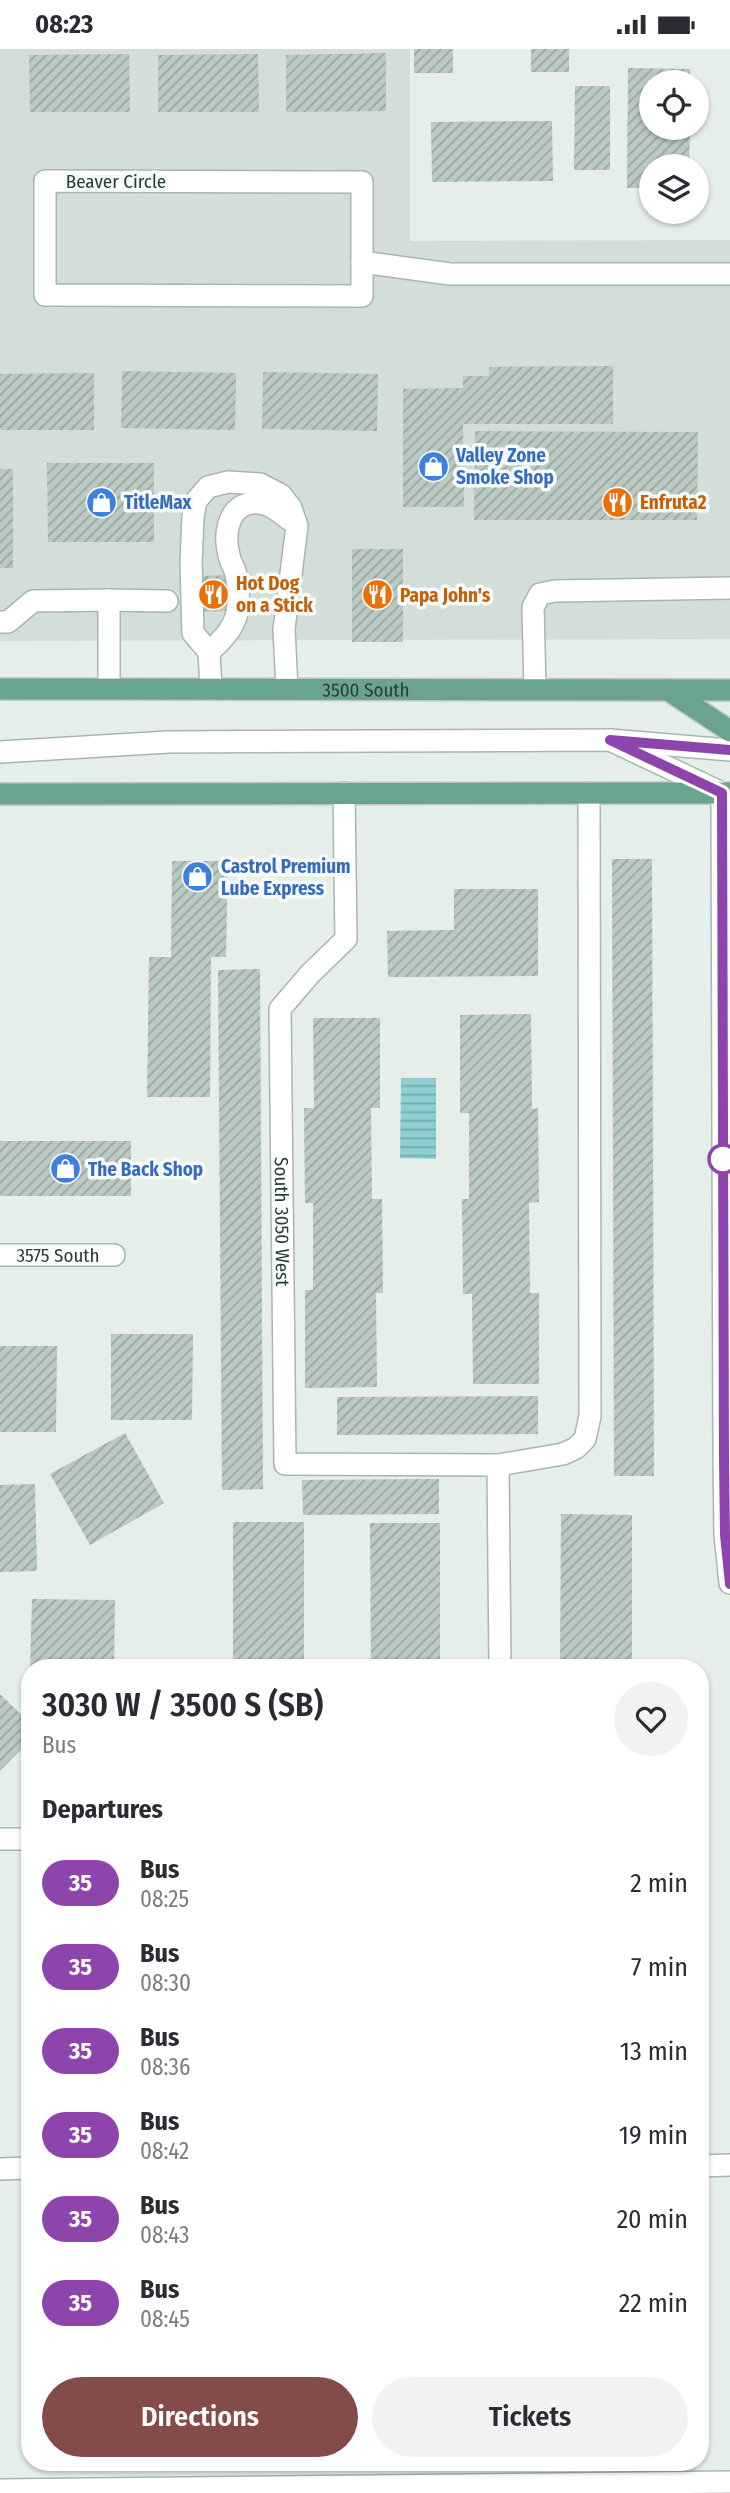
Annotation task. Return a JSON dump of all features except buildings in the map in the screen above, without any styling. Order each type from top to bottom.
[{"type":"main road","name":"3500 South","points":[[0,689],[730,690]]},
{"type":"main road","points":[[668,690],[730,731]]},
{"type":"main road","points":[[0,794],[727,791]]},
{"type":"street","name":"Beaver Circle","points":[[45,181],[362,182],[362,262],[362,296],[45,295],[45,181]]},
{"type":"street","points":[[362,262],[450,274],[730,274]]},
{"type":"street","points":[[211,689],[209,652],[193,633],[191,562],[196,501],[208,487],[228,482],[260,484],[281,495],[291,508],[298,526],[284,629],[287,689]]},
{"type":"street","points":[[209,652],[226,637],[237,613],[237,576],[228,554],[227,533],[230,518],[242,506],[255,502],[272,506],[298,526]]},
{"type":"street","points":[[535,689],[533,607],[540,594],[555,591],[730,588]]},
{"type":"street","points":[[109,600],[109,689]]},
{"type":"street","points":[[0,622],[8,622],[33,601],[167,601]]},
{"type":"street","points":[[0,752],[168,742],[610,740],[730,750]]},
{"type":"street","points":[[610,740],[727,791],[727,1532],[730,1583]]},
{"type":"street","name":"South 3050 West","points":[[344,793],[346,939],[310,974],[280,1009],[285,1464],[498,1465]]},
{"type":"street","points":[[500,1659],[498,1465],[563,1454],[576,1448],[586,1439],[590,1416],[589,793]]},
{"type":"street","name":"3575 South","points":[[0,1255],[114,1255]]},
{"type":"street","points":[[0,1839],[21,1839]]},
{"type":"street","points":[[709,2165],[730,2165]]},
{"type":"street","points":[[0,2169],[21,2168]]},
{"type":"street","points":[[0,2490],[395,2490],[730,2483]]},
{"type":"shaded area","points":[[0,49],[410,49],[410,241],[730,240],[730,639],[0,641]]},
{"type":"water","points":[[401,1078],[436,1078],[436,1159],[400,1158]]},
{"type":"bus line","name":"35","points":[[730,750],[610,740],[722,793],[724,1458],[725,1535],[730,1584]]},
{"type":"place","name":"Valley Zone Smoke Shop","points":[[433,466]]},
{"type":"place","name":"TitleMax","points":[[101,502]]},
{"type":"place","name":"Enfruta2","points":[[617,502]]},
{"type":"place","name":"Hot Dog on a Stick","points":[[213,594]]},
{"type":"place","name":"Papa John's","points":[[377,595]]},
{"type":"place","name":"Castrol Premium Lube Express","points":[[198,877]]},
{"type":"place","name":"The Back Shop","points":[[65,1169]]}]
